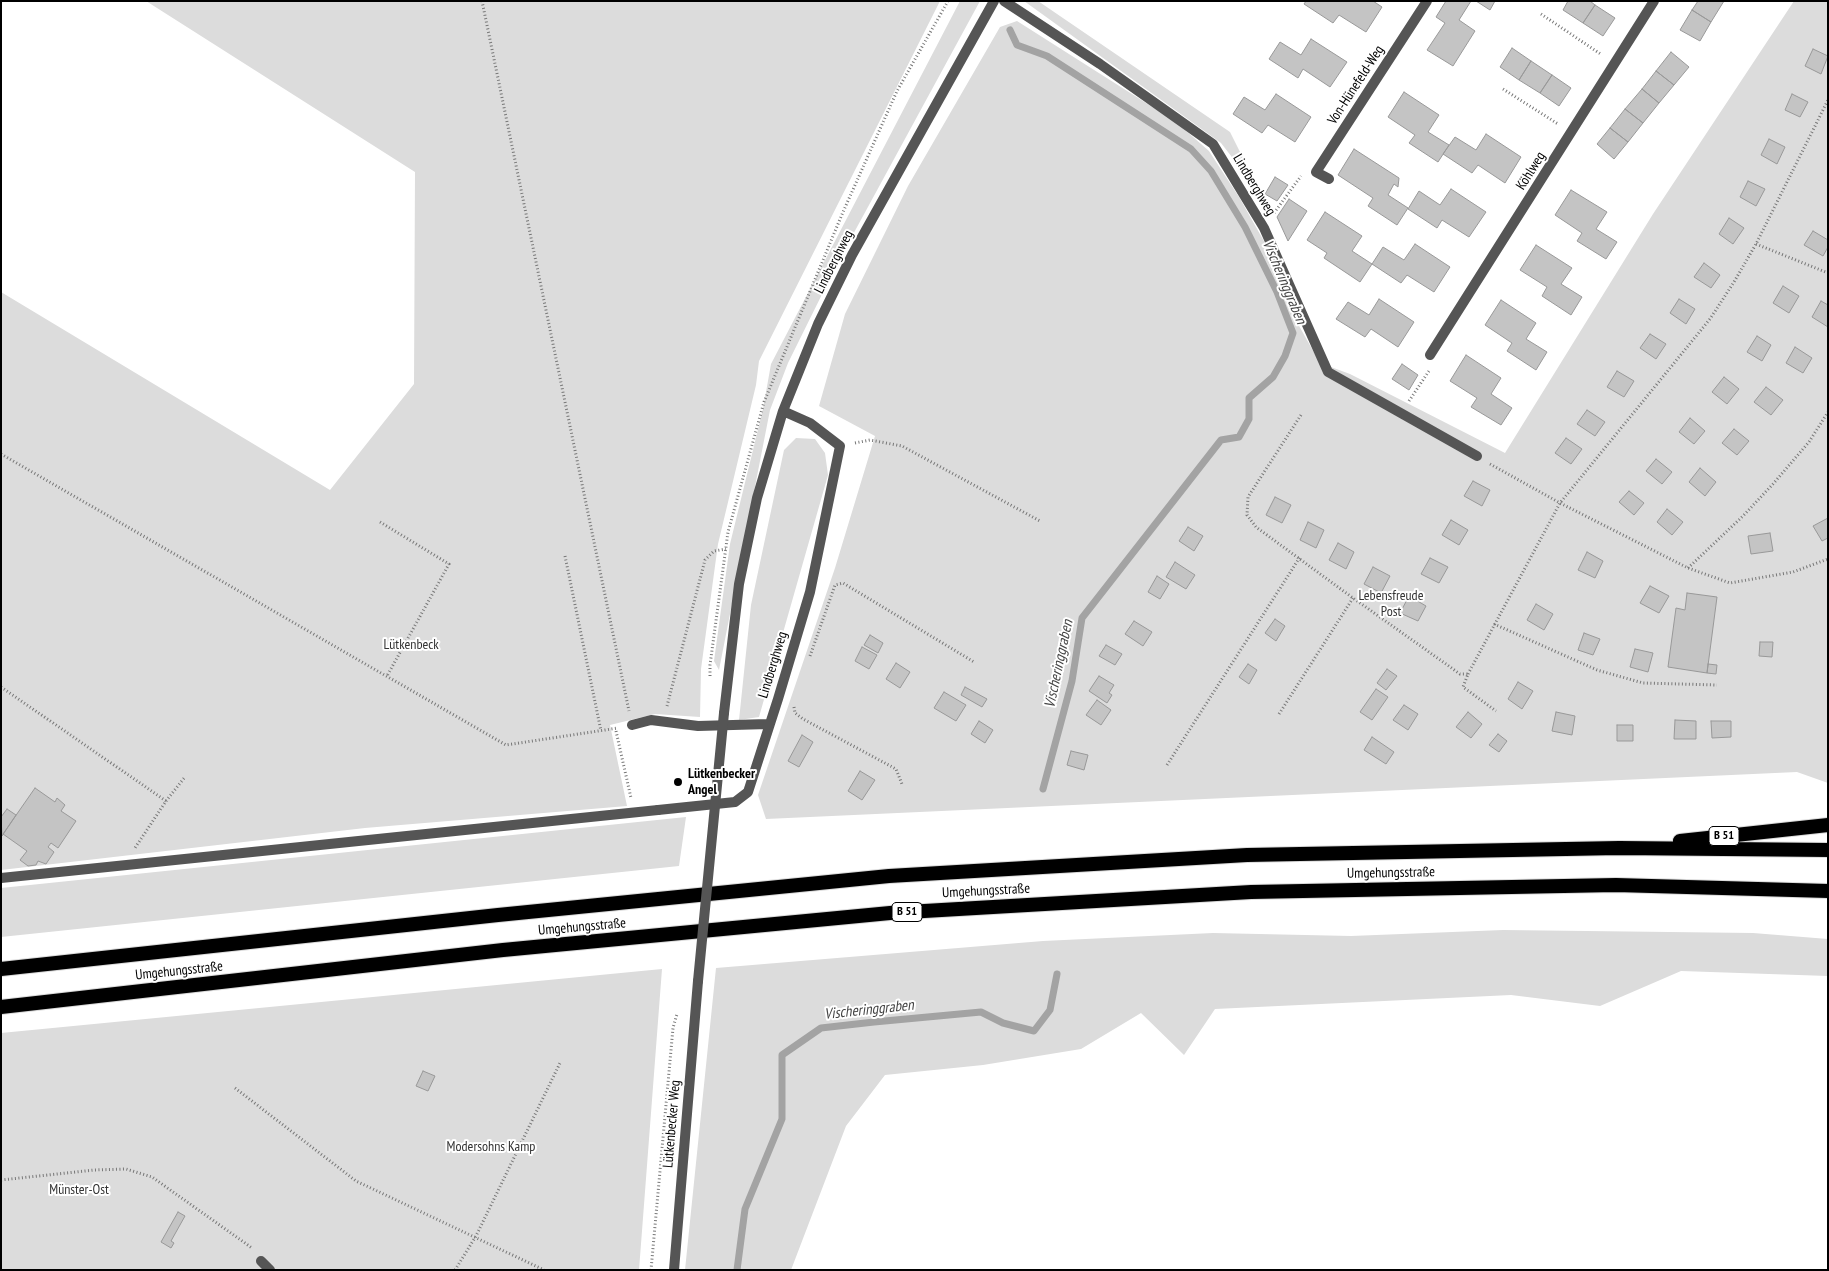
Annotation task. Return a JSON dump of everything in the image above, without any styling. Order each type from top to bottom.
[{"type":"highway","name":"B 51","points":[[1619,848],[1828,825]]},
{"type":"highway","name":"Umgehungsstraße","points":[[1,969],[498,915],[889,876],[1247,855],[1619,848],[1828,850]]},
{"type":"highway","name":"Umgehungsstraße","points":[[1,1007],[503,950],[890,914],[1271,892],[1616,885],[1824,892]]},
{"type":"street","name":"Lindberghweg","points":[[724,713],[741,576],[757,498],[783,411],[818,324],[852,255],[994,1]]},
{"type":"street","name":"Lindberghweg","points":[[1004,1],[1100,64],[1213,144],[1264,228],[1328,372],[1477,456]]},
{"type":"street","name":"Von-Hünefeld-Weg","points":[[1316,172],[1427,1]]},
{"type":"street","name":"Köhlweg","points":[[1430,355],[1654,1]]},
{"type":"street","points":[[1316,172],[1329,179]]},
{"type":"street","points":[[783,411],[810,423],[840,446]]},
{"type":"street","name":"Lindberghweg","points":[[1,878],[736,802],[748,792],[810,592],[840,446]]},
{"type":"street","name":"Lütkenbecker Weg","points":[[674,1270],[698,980],[724,713]]},
{"type":"street","points":[[632,725],[651,720],[698,726],[768,724]]},
{"type":"street","points":[[261,1261],[270,1270]]},
{"type":"path","points":[[1,454],[506,745],[632,725],[482,1]]},
{"type":"path","points":[[764,402],[842,212],[897,91],[948,1]]},
{"type":"path","points":[[1541,14],[1615,64]]},
{"type":"path","points":[[1503,89],[1571,133]]},
{"type":"path","points":[[1496,711],[1463,687],[1494,624],[1560,503],[1710,319],[1756,244],[1828,100]]},
{"type":"path","points":[[1264,228],[1300,176],[1316,172]]},
{"type":"path","points":[[1756,244],[1828,273]]},
{"type":"path","points":[[1400,414],[1435,363],[1430,355]]},
{"type":"path","points":[[1688,568],[1743,516],[1773,484],[1809,442],[1828,412]]},
{"type":"path","points":[[1301,415],[1248,497],[1247,515],[1256,527],[1300,557],[1353,598],[1460,674],[1468,674]]},
{"type":"path","points":[[840,446],[870,440],[902,446],[1040,521]]},
{"type":"path","points":[[1477,456],[1560,503],[1688,568],[1730,583],[1793,572],[1828,559]]},
{"type":"path","points":[[380,522],[449,564],[387,676]]},
{"type":"path","points":[[665,722],[668,698],[705,560],[714,551],[724,549]]},
{"type":"path","points":[[564,556],[601,731]]},
{"type":"path","points":[[1167,765],[1300,557]]},
{"type":"path","points":[[810,658],[835,585],[843,583],[974,662]]},
{"type":"path","points":[[1279,714],[1353,598]]},
{"type":"path","points":[[1494,624],[1596,670],[1643,684],[1717,684]]},
{"type":"path","points":[[1,687],[166,801]]},
{"type":"path","points":[[793,704],[795,713],[804,719],[896,769],[902,784]]},
{"type":"path","points":[[615,728],[634,812]]},
{"type":"path","points":[[124,865],[166,801],[185,776]]},
{"type":"path","points":[[651,1270],[673,1028],[678,1010]]},
{"type":"path","points":[[455,1270],[476,1236],[560,1063]]},
{"type":"path","points":[[235,1088],[356,1181],[476,1236],[544,1270]]},
{"type":"path","points":[[1,1180],[94,1170],[126,1169],[152,1177],[254,1249],[261,1261]]},
{"type":"green space","name":"Lütkenbeck","points":[[146,1],[940,1],[759,361],[756,385],[718,544],[701,669],[700,717],[655,714],[610,725],[627,806],[365,828],[1,870],[1,292],[330,490],[414,384],[415,172]]},
{"type":"green space","points":[[960,1],[980,1],[838,262],[788,363],[770,410],[719,670],[714,661],[730,544],[763,409],[771,364]]},
{"type":"green space","points":[[1024,1],[1038,1],[1230,132],[1262,196],[1221,143]]},
{"type":"green space","name":"Lebensfreude Post","points":[[1794,1],[1828,1],[1828,783],[1797,772],[766,819],[758,795],[835,568],[875,436],[819,406],[845,314],[908,186],[1000,27],[1017,21],[1176,122],[1209,151],[1239,197],[1265,243],[1294,317],[1320,363],[1350,374],[1505,453],[1653,214]]},
{"type":"green space","points":[[796,438],[815,439],[825,453],[828,475],[759,717],[739,720],[751,605],[784,450]]},
{"type":"green space","points":[[686,817],[679,866],[1,937],[1,888]]},
{"type":"green space","points":[[1503,930],[1753,933],[1828,939],[1828,976],[1681,971],[1600,1006],[1511,995],[1215,1009],[1184,1055],[1141,1013],[1081,1049],[983,1065],[885,1075],[846,1126],[791,1270],[685,1270],[716,968],[1043,941],[1213,933],[1351,936]]},
{"type":"green space","name":"Modersohns Kamp","points":[[662,969],[639,1270],[1,1270],[1,1033]]},
{"type":"building","points":[[1306,1],[1373,1],[1382,7],[1366,32],[1339,15],[1333,23],[1304,4]]},
{"type":"building","points":[[1446,1],[1471,1],[1459,20],[1475,31],[1453,66],[1427,50],[1445,23],[1436,17]]},
{"type":"building","points":[[1476,1],[1495,1],[1490,10]]},
{"type":"building","points":[[1568,1],[1590,1],[1595,5],[1583,23],[1563,10]]},
{"type":"building","points":[[1698,1],[1724,1],[1711,22],[1692,10]]},
{"type":"building","points":[[1595,5],[1615,18],[1603,36],[1583,23]]},
{"type":"building","points":[[1692,10],[1711,22],[1700,41],[1680,30]]},
{"type":"building","points":[[1311,39],[1347,62],[1330,87],[1303,69],[1298,78],[1269,59],[1280,42],[1301,55]]},
{"type":"building","points":[[1512,48],[1531,61],[1519,80],[1500,67]]},
{"type":"building","points":[[1813,49],[1828,56],[1821,74],[1805,66]]},
{"type":"building","points":[[1671,52],[1689,67],[1674,85],[1656,71]]},
{"type":"building","points":[[1531,61],[1552,75],[1540,93],[1519,80]]},
{"type":"building","points":[[1656,71],[1674,85],[1659,103],[1642,89]]},
{"type":"building","points":[[1552,75],[1571,88],[1559,106],[1540,93]]},
{"type":"building","points":[[1642,89],[1659,103],[1643,123],[1625,109]]},
{"type":"building","points":[[1404,92],[1439,115],[1428,132],[1449,145],[1438,162],[1409,143],[1415,135],[1388,117]]},
{"type":"building","points":[[1276,94],[1311,117],[1295,142],[1268,125],[1262,133],[1233,114],[1244,97],[1265,110]]},
{"type":"building","points":[[1792,94],[1808,102],[1800,117],[1785,110]]},
{"type":"building","points":[[1625,109],[1643,123],[1628,142],[1610,128]]},
{"type":"building","points":[[1610,128],[1628,142],[1614,159],[1597,144]]},
{"type":"building","points":[[1486,134],[1521,157],[1505,183],[1478,165],[1472,173],[1443,154],[1455,137],[1476,150]]},
{"type":"building","points":[[1769,139],[1785,147],[1777,164],[1761,155]]},
{"type":"building","points":[[1354,149],[1399,178],[1398,187],[1394,184],[1388,195],[1408,208],[1397,225],[1368,206],[1373,198],[1338,175]]},
{"type":"building","points":[[1275,177],[1288,185],[1277,201],[1265,194]]},
{"type":"building","points":[[1748,181],[1765,189],[1756,206],[1740,197]]},
{"type":"building","points":[[1451,189],[1486,212],[1469,237],[1442,220],[1437,228],[1408,209],[1419,191],[1440,205]]},
{"type":"building","points":[[1571,190],[1607,212],[1596,229],[1617,242],[1606,259],[1577,241],[1582,233],[1555,215]]},
{"type":"building","points":[[1289,199],[1307,211],[1288,241],[1277,217]]},
{"type":"building","points":[[1325,212],[1362,236],[1352,251],[1372,264],[1360,282],[1324,258],[1327,253],[1307,240]]},
{"type":"building","points":[[1729,218],[1744,228],[1733,244],[1719,234]]},
{"type":"building","points":[[1813,231],[1828,240],[1828,247],[1823,256],[1804,245]]},
{"type":"building","points":[[1415,244],[1450,267],[1434,292],[1407,275],[1401,283],[1372,264],[1383,247],[1404,260]]},
{"type":"building","points":[[1536,245],[1572,268],[1561,284],[1582,297],[1571,315],[1542,296],[1547,287],[1520,270]]},
{"type":"building","points":[[1704,263],[1720,275],[1711,288],[1694,277]]},
{"type":"building","points":[[1783,286],[1799,296],[1789,313],[1773,303]]},
{"type":"building","points":[[1379,299],[1414,322],[1398,347],[1371,329],[1365,337],[1336,319],[1348,302],[1369,315]]},
{"type":"building","points":[[1679,299],[1695,309],[1686,324],[1670,313]]},
{"type":"building","points":[[1501,300],[1536,323],[1526,339],[1547,352],[1536,370],[1507,351],[1512,343],[1485,325]]},
{"type":"building","points":[[1821,301],[1828,305],[1828,327],[1812,317]]},
{"type":"building","points":[[1650,334],[1666,344],[1656,359],[1640,348]]},
{"type":"building","points":[[1757,336],[1771,345],[1762,361],[1747,352]]},
{"type":"building","points":[[1795,347],[1812,358],[1803,373],[1786,363]]},
{"type":"building","points":[[1466,355],[1501,378],[1491,394],[1512,408],[1501,425],[1471,407],[1477,398],[1450,381]]},
{"type":"building","points":[[1402,364],[1418,375],[1409,390],[1392,379]]},
{"type":"building","points":[[1617,371],[1634,381],[1624,397],[1607,387]]},
{"type":"building","points":[[1724,377],[1739,389],[1727,404],[1712,392]]},
{"type":"building","points":[[1766,387],[1783,400],[1771,415],[1754,402]]},
{"type":"building","points":[[1587,410],[1605,422],[1595,436],[1577,424]]},
{"type":"building","points":[[1690,418],[1705,431],[1694,444],[1679,432]]},
{"type":"building","points":[[1734,429],[1749,441],[1737,455],[1722,443]]},
{"type":"building","points":[[1566,438],[1582,449],[1571,464],[1555,453]]},
{"type":"building","points":[[1656,459],[1672,472],[1662,484],[1646,471]]},
{"type":"building","points":[[1700,468],[1716,482],[1705,496],[1689,482]]},
{"type":"building","points":[[1473,481],[1490,490],[1482,506],[1464,496]]},
{"type":"building","points":[[1629,491],[1644,503],[1634,515],[1619,502]]},
{"type":"building","points":[[1275,497],[1291,505],[1282,523],[1266,515]]},
{"type":"building","points":[[1667,509],[1683,522],[1672,535],[1657,522]]},
{"type":"building","points":[[1828,518],[1828,538],[1822,541],[1813,526]]},
{"type":"building","points":[[1451,520],[1468,530],[1459,545],[1442,535]]},
{"type":"building","points":[[1308,522],[1324,530],[1316,548],[1300,540]]},
{"type":"building","points":[[1188,527],[1203,536],[1194,551],[1179,541]]},
{"type":"building","points":[[1770,533],[1773,551],[1751,554],[1748,536]]},
{"type":"building","points":[[1338,543],[1354,552],[1346,569],[1329,560]]},
{"type":"building","points":[[1587,552],[1603,561],[1595,578],[1578,570]]},
{"type":"building","points":[[1430,558],[1448,567],[1439,583],[1421,574]]},
{"type":"building","points":[[1175,562],[1195,575],[1186,589],[1166,577]]},
{"type":"building","points":[[1373,567],[1390,576],[1381,593],[1364,584]]},
{"type":"building","points":[[1157,576],[1169,584],[1160,599],[1148,592]]},
{"type":"building","points":[[1650,586],[1669,596],[1659,613],[1640,603]]},
{"type":"building","points":[[1687,593],[1717,597],[1707,673],[1668,667],[1676,608],[1685,610]]},
{"type":"building","points":[[1409,596],[1426,606],[1418,621],[1400,613]]},
{"type":"building","points":[[1536,604],[1553,614],[1544,630],[1527,620]]},
{"type":"building","points":[[1275,619],[1285,626],[1276,641],[1265,633]]},
{"type":"building","points":[[1134,621],[1152,632],[1143,646],[1125,634]]},
{"type":"building","points":[[1584,633],[1600,639],[1593,655],[1578,650]]},
{"type":"building","points":[[870,635],[883,643],[878,653],[864,645]]},
{"type":"building","points":[[1760,642],[1773,642],[1772,657],[1759,656]]},
{"type":"building","points":[[1106,645],[1122,654],[1115,665],[1099,656]]},
{"type":"building","points":[[862,647],[877,655],[869,669],[855,661]]},
{"type":"building","points":[[1635,649],[1653,653],[1648,672],[1630,667]]},
{"type":"building","points":[[896,663],[910,672],[900,688],[886,679]]},
{"type":"building","points":[[1248,664],[1257,670],[1249,684],[1239,677]]},
{"type":"building","points":[[1708,664],[1717,665],[1716,674],[1707,673]]},
{"type":"building","points":[[1387,669],[1397,676],[1386,690],[1377,683]]},
{"type":"building","points":[[1099,676],[1114,685],[1109,693],[1112,695],[1107,703],[1089,691]]},
{"type":"building","points":[[1518,682],[1533,691],[1522,709],[1508,699]]},
{"type":"building","points":[[965,687],[987,699],[982,707],[961,695]]},
{"type":"building","points":[[1376,689],[1388,697],[1372,720],[1360,712]]},
{"type":"building","points":[[944,692],[966,705],[956,721],[934,708]]},
{"type":"building","points":[[1097,700],[1111,710],[1101,725],[1086,715]]},
{"type":"building","points":[[1404,705],[1418,714],[1408,730],[1393,720]]},
{"type":"building","points":[[1468,712],[1482,724],[1471,738],[1456,727]]},
{"type":"building","points":[[1556,712],[1575,716],[1572,735],[1552,731]]},
{"type":"building","points":[[1675,720],[1696,721],[1696,739],[1674,739]]},
{"type":"building","points":[[979,721],[993,730],[985,743],[971,734]]},
{"type":"building","points":[[1711,721],[1731,721],[1731,737],[1712,738]]},
{"type":"building","points":[[1617,725],[1633,725],[1633,741],[1617,741]]},
{"type":"building","points":[[1498,734],[1507,741],[1499,752],[1489,745]]},
{"type":"building","points":[[802,735],[813,742],[799,767],[788,761]]},
{"type":"building","points":[[1372,737],[1394,752],[1386,764],[1364,750]]},
{"type":"building","points":[[1071,751],[1088,755],[1084,770],[1067,765]]},
{"type":"building","points":[[860,771],[875,780],[862,800],[848,791]]},
{"type":"building","points":[[35,788],[55,802],[57,798],[65,805],[61,811],[76,821],[58,848],[51,843],[48,847],[54,852],[46,864],[38,861],[36,865],[28,866],[20,860],[27,851],[3,834]]},
{"type":"building","points":[[7,809],[16,815],[2,836],[1,817]]},
{"type":"building","points":[[423,1071],[435,1076],[428,1091],[416,1086]]},
{"type":"building","points":[[178,1212],[185,1216],[171,1241],[174,1243],[171,1248],[161,1242]]},
{"type":"waterway","name":"Vischeringgraben","points":[[1010,30],[1017,45],[1047,56],[1191,149],[1211,171],[1245,227],[1277,292],[1293,333],[1285,356],[1273,377],[1249,398],[1249,419],[1239,437],[1221,440],[1082,618],[1072,681],[1043,789]]},
{"type":"waterway","name":"Vischeringgraben","points":[[737,1270],[745,1209],[782,1119],[782,1055],[821,1028],[874,1022],[981,1012],[1003,1023],[1034,1031],[1050,1010],[1057,974]]},
{"type":"place","name":"Lütkenbecker Angel","points":[[678,782]]},
{"type":"park label","name":"Münster-Ost","points":[[79,1190]]}]
